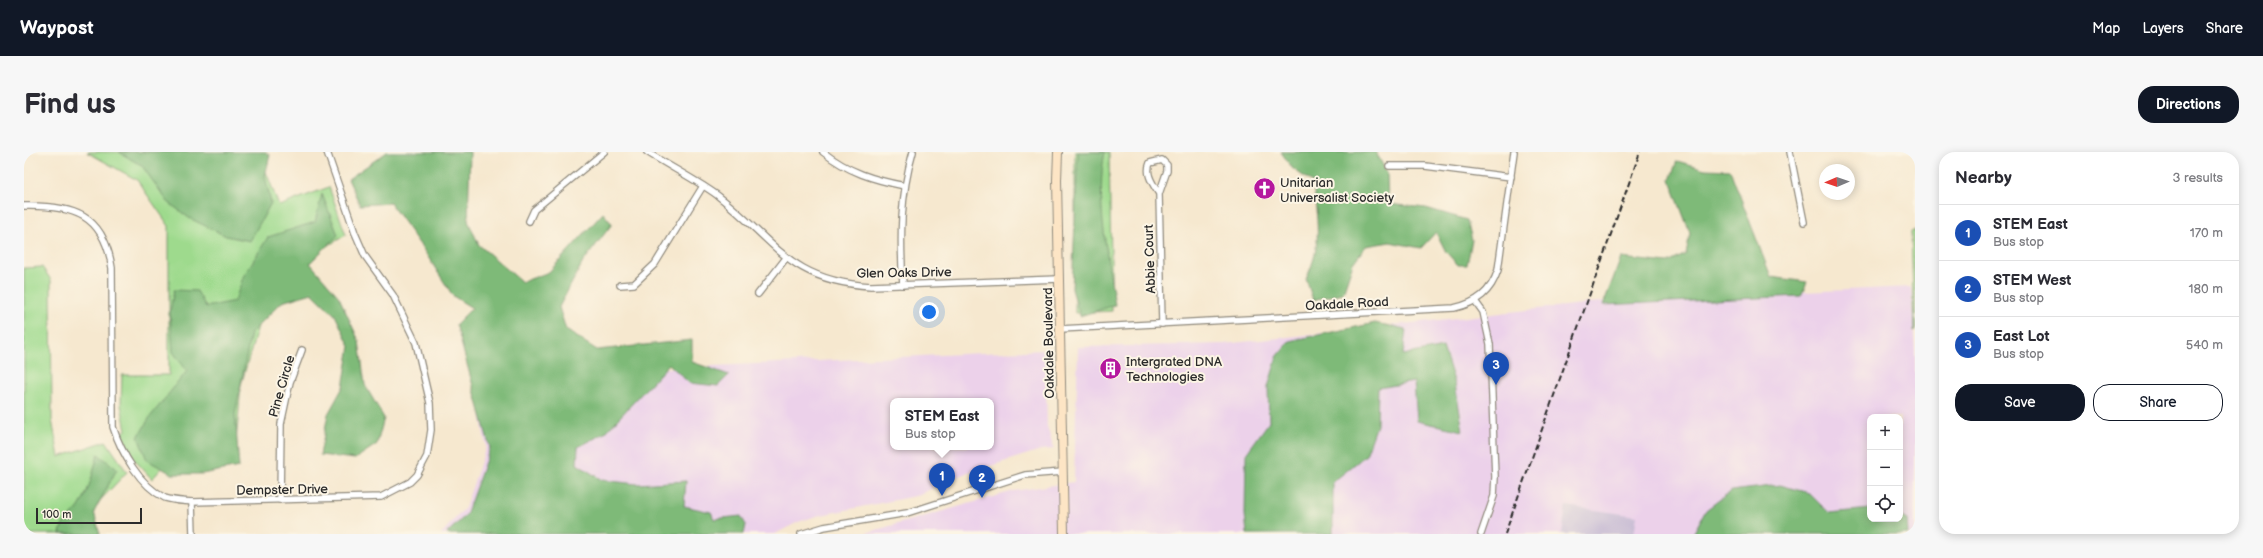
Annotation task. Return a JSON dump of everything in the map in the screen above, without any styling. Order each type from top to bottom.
[{"type":"main road","name":"Oakdale Boulevard","points":[[1058,152],[1064,534]]},
{"type":"street","name":"Dempster Drive","points":[[24,206],[57,206],[69,209],[87,219],[102,236],[107,246],[112,268],[113,427],[118,444],[130,464],[153,490],[176,501],[192,502],[381,497],[410,482],[423,466],[430,448],[430,403],[416,343],[392,295],[365,256],[355,233],[327,152]]},
{"type":"street","points":[[530,221],[534,210],[604,152]]},
{"type":"street","name":"Glen Oaks Drive","points":[[647,152],[704,186],[730,207],[786,258],[811,273],[840,282],[871,286],[1059,279]]},
{"type":"street","points":[[823,152],[839,164],[865,176],[905,186]]},
{"type":"street","points":[[903,285],[901,220],[905,186],[913,152]]},
{"type":"street","name":"Oakdale Road","points":[[1060,329],[1454,308],[1475,301],[1489,289],[1498,270],[1514,152]]},
{"type":"street","points":[[1790,152],[1804,222]]},
{"type":"street","name":"Abbie Court","points":[[1158,194],[1148,175],[1148,169],[1150,163],[1162,160],[1167,165],[1167,171],[1158,194],[1162,324]]},
{"type":"street","points":[[1389,166],[1425,166],[1511,177]]},
{"type":"street","points":[[620,285],[634,284],[655,264],[704,186]]},
{"type":"street","points":[[758,294],[786,258]]},
{"type":"street","points":[[1475,301],[1483,312],[1489,335],[1495,469],[1494,496],[1481,534]]},
{"type":"street","name":"Pine Circle","points":[[280,500],[281,424],[290,382],[302,350]]},
{"type":"street","points":[[801,534],[824,527],[907,513],[1025,475],[1063,472]]},
{"type":"street","points":[[192,502],[193,534]]},
{"type":"shaded area","points":[[1911,287],[1915,351],[1915,534],[862,534],[1014,491],[1074,482],[1078,347],[1225,344],[1609,301]]},
{"type":"shaded area","points":[[1045,350],[1047,426],[1054,449],[1041,450],[946,480],[920,495],[816,516],[798,522],[775,534],[441,534],[465,508],[486,447],[473,374],[631,370]]},
{"type":"shaded area","points":[[1566,506],[1637,516],[1634,534],[1562,534]]},
{"type":"green space","points":[[87,152],[164,152],[265,169],[279,206],[329,187],[346,235],[303,260],[263,309],[241,385],[236,443],[184,444],[152,479],[130,455],[121,434],[126,430],[121,405],[122,375],[169,375],[169,226],[137,180]]},
{"type":"green space","points":[[119,152],[265,152],[270,155],[265,176],[271,203],[250,241],[226,236],[189,218],[168,202],[142,166]]},
{"type":"green space","points":[[387,152],[470,152],[468,221],[479,245],[522,282],[549,272],[603,213],[612,224],[583,262],[559,307],[566,330],[597,350],[692,340],[692,362],[729,375],[718,386],[689,383],[669,364],[605,433],[578,447],[577,464],[602,480],[637,484],[686,481],[684,506],[711,512],[714,519],[741,516],[746,525],[744,534],[446,534],[466,515],[490,448],[456,324],[472,308],[453,296],[423,249],[390,203],[360,205],[348,179]]},
{"type":"green space","points":[[1075,152],[1109,152],[1112,311],[1075,313]]},
{"type":"green space","points":[[1078,152],[1105,152],[1101,188],[1102,208],[1106,248],[1115,305],[1080,316],[1072,289]]},
{"type":"green space","points":[[1281,152],[1376,152],[1387,173],[1388,204],[1426,208],[1467,220],[1472,240],[1467,265],[1458,265],[1446,252],[1436,232],[1421,248],[1390,242],[1366,246],[1353,263],[1343,293],[1313,300],[1306,279],[1315,254],[1317,243],[1317,221],[1313,183],[1292,168]]},
{"type":"green space","points":[[1677,161],[1705,169],[1730,170],[1771,277],[1807,282],[1801,296],[1603,305],[1621,258],[1668,263],[1686,254],[1690,233],[1670,180]]},
{"type":"green space","points":[[322,194],[338,235],[310,263],[339,297],[359,341],[365,385],[384,418],[377,444],[355,459],[320,455],[328,414],[343,387],[350,346],[335,315],[312,293],[282,302],[251,333],[235,414],[239,467],[202,474],[172,474],[147,460],[138,437],[150,417],[187,371],[173,352],[170,312],[174,290],[197,291],[206,307],[235,301],[243,277],[268,237],[315,222]]},
{"type":"green space","points":[[1915,230],[1915,329],[1914,332],[1911,232]]},
{"type":"green space","points":[[42,267],[51,280],[52,420],[59,457],[106,441],[127,472],[91,510],[89,534],[24,534],[24,268]]},
{"type":"green space","points":[[1375,323],[1406,329],[1403,355],[1443,347],[1455,384],[1463,431],[1417,421],[1414,382],[1378,388],[1377,425],[1366,455],[1333,482],[1333,534],[1247,534],[1245,514],[1246,454],[1269,422],[1268,387],[1277,357],[1290,341]]},
{"type":"green space","points":[[98,454],[117,469],[94,512],[100,534],[60,534],[62,526],[79,507],[85,495]]},
{"type":"green space","points":[[1780,485],[1809,493],[1829,513],[1867,509],[1867,522],[1903,522],[1903,518],[1907,520],[1908,534],[1693,534],[1706,510],[1731,491]]},
{"type":"railway","points":[[1505,534],[1640,152]]},
{"type":"place","name":"Unitarian Universalist Society","points":[[1265,189]]},
{"type":"place","name":"Intergrated DNA Technologies","points":[[1111,368]]},
{"type":"place","name":"East Lot","points":[[1496,385]]},
{"type":"place","name":"STEM East","points":[[942,496]]},
{"type":"place","name":"STEM West","points":[[982,498]]}]
